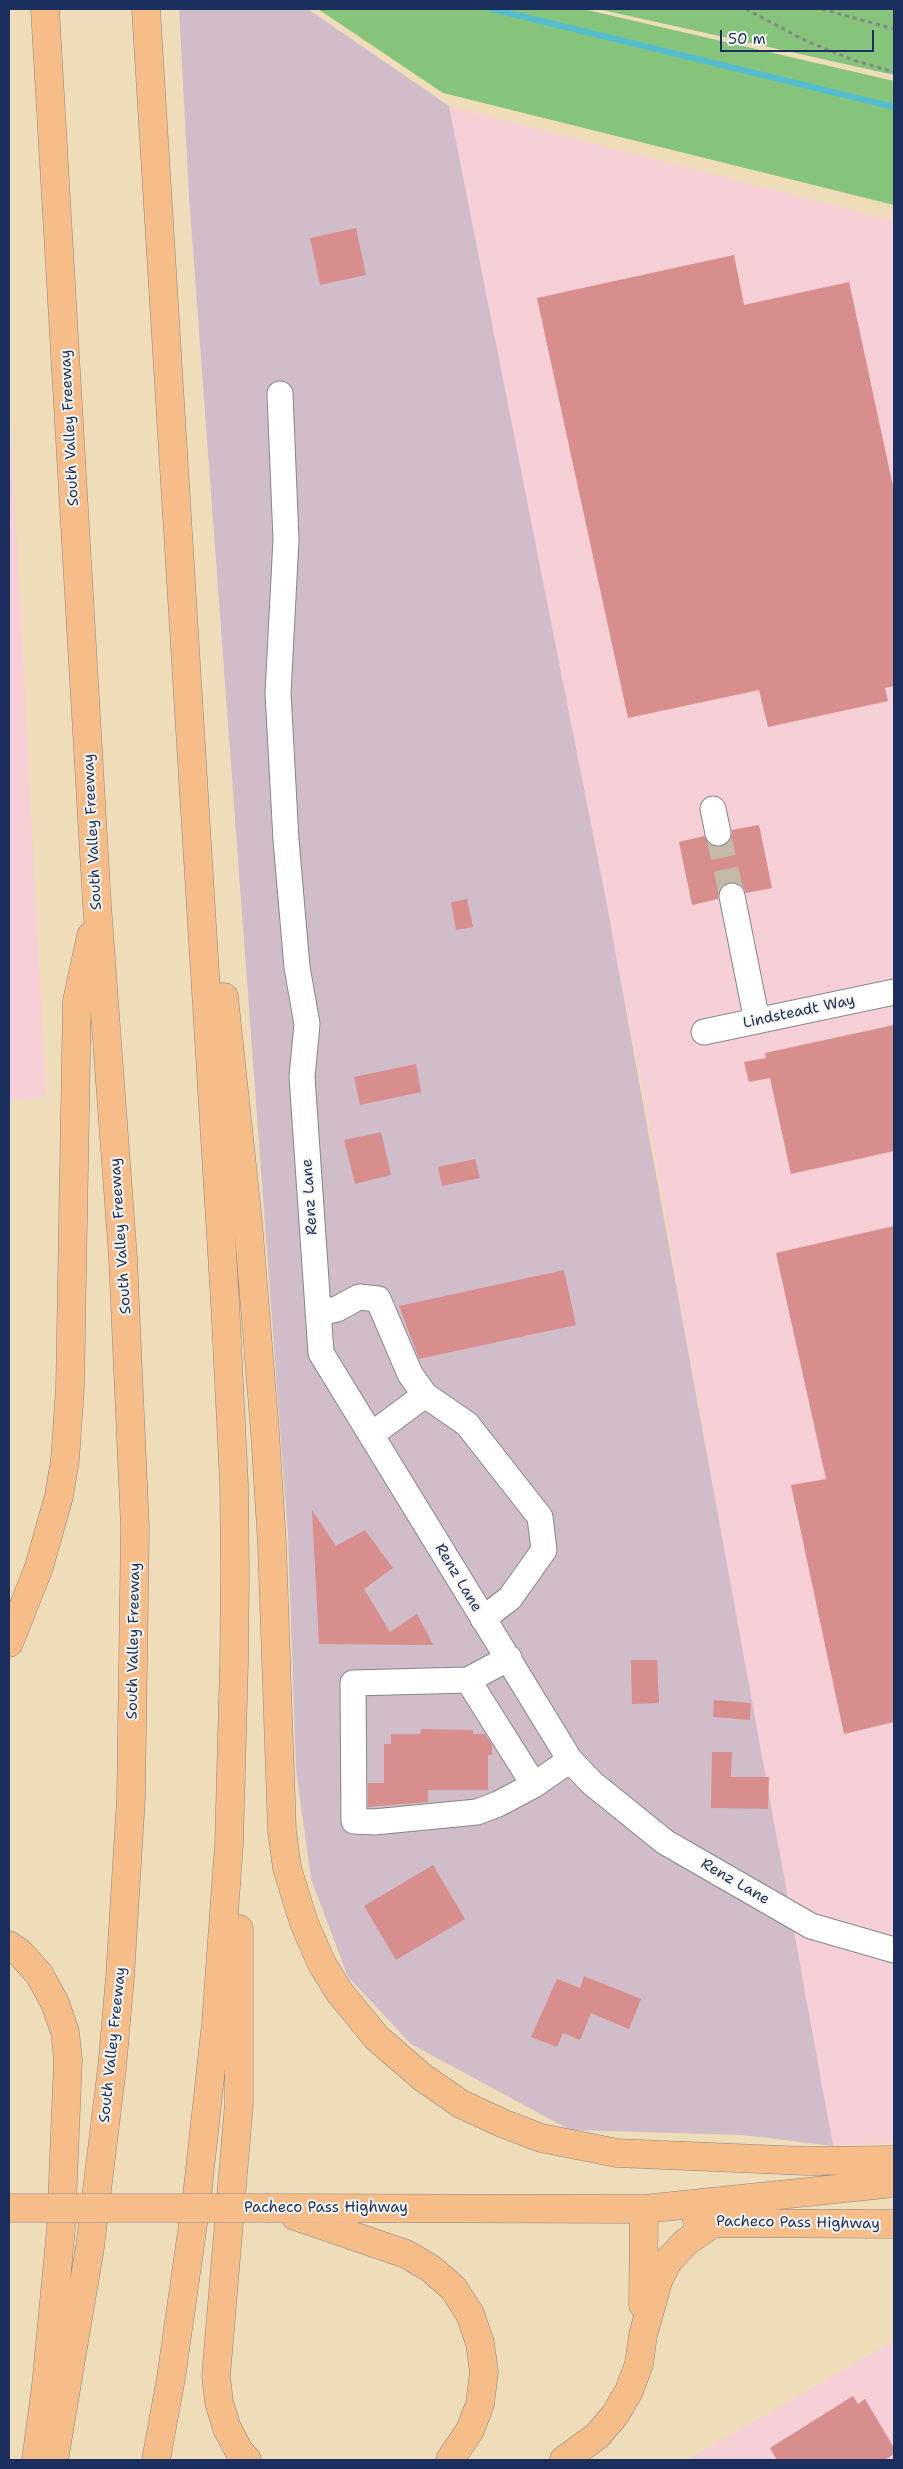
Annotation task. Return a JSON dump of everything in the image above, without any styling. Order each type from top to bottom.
[{"type":"highway","name":"South Valley Freeway","points":[[45,9],[97,905],[123,1258],[135,1528],[134,1709],[126,1888],[112,2068],[90,2247],[54,2460]]},
{"type":"highway","points":[[146,9],[230,1393],[240,2048],[234,2172],[216,2376],[219,2402],[227,2428],[239,2451],[247,2460]]},
{"type":"highway","points":[[181,585],[248,1222],[264,1423],[272,1563],[282,1831],[287,1868],[304,1923],[322,1964],[340,1993],[377,2038],[422,2077],[461,2104],[541,2138],[617,2153],[806,2161],[894,2160]]},
{"type":"highway","points":[[9,1642],[40,1567],[59,1496],[65,1460],[70,1388],[77,1001],[97,905]]},
{"type":"highway","points":[[156,2460],[186,2281],[211,2073],[228,1862],[234,1663]]},
{"type":"highway","points":[[9,1945],[20,1953],[39,1974],[55,2003],[65,2032],[68,2060],[61,2228],[53,2322],[36,2460]]},
{"type":"highway","name":"Pacheco Pass Highway","points":[[9,2208],[644,2209],[894,2183]]},
{"type":"highway","points":[[269,2208],[376,2242],[406,2254],[430,2268],[453,2288],[470,2314],[480,2343],[484,2372],[480,2404],[470,2430],[450,2460]]},
{"type":"highway","points":[[643,2335],[644,2209]]},
{"type":"highway","name":"Pacheco Pass Highway","points":[[644,2209],[714,2223],[894,2224]]},
{"type":"highway","points":[[564,2460],[597,2436],[615,2415],[629,2391],[638,2364],[643,2335],[658,2281],[668,2261],[687,2241],[714,2223]]},
{"type":"street","name":"Renz Lane","points":[[280,394],[286,540],[278,693],[286,840],[294,938],[307,1024],[302,1077],[321,1353],[570,1760],[592,1783],[665,1842],[811,1926],[894,1950]]},
{"type":"street","points":[[713,809],[718,833]]},
{"type":"street","points":[[732,896],[757,1021]]},
{"type":"street","name":"Lindsteadt Way","points":[[704,1032],[894,992]]},
{"type":"street","points":[[318,1314],[337,1310],[359,1297],[378,1299],[410,1374],[426,1395],[467,1424],[540,1517],[544,1550],[510,1598],[483,1619]]},
{"type":"street","points":[[371,1435],[426,1395]]},
{"type":"street","points":[[509,1658],[468,1680],[353,1683],[354,1821],[374,1822],[477,1812],[498,1804],[534,1784],[570,1760]]},
{"type":"street","points":[[468,1680],[534,1784]]},
{"type":"path","points":[[746,9],[812,43],[853,60],[894,72]]},
{"type":"path","points":[[822,9],[894,30]]},
{"type":"shaded area","points":[[179,9],[308,9],[449,106],[606,900],[833,2146],[743,2135],[570,2130],[411,2044],[348,1977],[311,1879],[296,1770],[288,1536],[189,196]]},
{"type":"shaded area","points":[[441,104],[894,221],[894,2142],[833,2146],[798,1972],[647,1108]]},
{"type":"shaded area","points":[[9,394],[46,1098],[9,1100]]},
{"type":"shaded area","points":[[894,2341],[894,2460],[687,2460]]},
{"type":"green space","points":[[318,9],[583,9],[894,81],[894,205],[443,93]]},
{"type":"green space","points":[[598,9],[894,9],[894,75]]},
{"type":"building","points":[[356,228],[366,275],[320,285],[310,238]]},
{"type":"building","points":[[734,255],[744,305],[849,282],[894,491],[894,686],[885,688],[888,701],[768,727],[759,690],[628,718],[537,298]]},
{"type":"building","points":[[759,825],[772,888],[746,893],[743,887],[737,883],[729,882],[719,891],[718,899],[692,905],[679,842],[704,836],[713,846],[721,847],[731,838],[732,830]]},
{"type":"building","points":[[467,899],[473,927],[456,930],[451,902]]},
{"type":"building","points":[[894,1025],[894,1151],[791,1174],[770,1078],[749,1082],[744,1062],[766,1058],[765,1053]]},
{"type":"building","points":[[416,1064],[421,1092],[360,1105],[354,1077]]},
{"type":"building","points":[[381,1132],[391,1175],[355,1184],[344,1140]]},
{"type":"building","points":[[475,1159],[480,1178],[442,1186],[438,1167]]},
{"type":"building","points":[[894,1226],[894,1722],[844,1734],[791,1485],[826,1479],[776,1253]]},
{"type":"building","points":[[564,1270],[576,1325],[419,1359],[399,1306]]},
{"type":"building","points":[[312,1510],[336,1546],[365,1530],[393,1568],[364,1589],[390,1632],[417,1614],[433,1645],[319,1644]]},
{"type":"building","points":[[631,1660],[657,1660],[659,1703],[632,1704]]},
{"type":"building","points":[[714,1700],[751,1703],[750,1720],[713,1717]]},
{"type":"building","points":[[421,1729],[473,1730],[473,1734],[485,1734],[492,1745],[492,1755],[488,1755],[488,1790],[428,1790],[428,1802],[368,1807],[368,1783],[384,1783],[384,1744],[391,1744],[391,1734],[420,1734]]},
{"type":"building","points":[[712,1752],[732,1752],[731,1777],[769,1777],[768,1809],[711,1808]]},
{"type":"building","points":[[433,1865],[465,1919],[396,1960],[364,1906]]},
{"type":"building","points":[[584,1976],[641,1999],[629,2029],[591,2013],[580,2040],[563,2033],[557,2047],[531,2037],[557,1979],[580,1988]]},
{"type":"building","points":[[853,2396],[858,2404],[865,2399],[894,2448],[894,2454],[885,2460],[777,2460],[770,2448]]},
{"type":"waterway","points":[[492,9],[894,107]]},
{"type":"tunnel","points":[[718,833],[732,896]]}]
